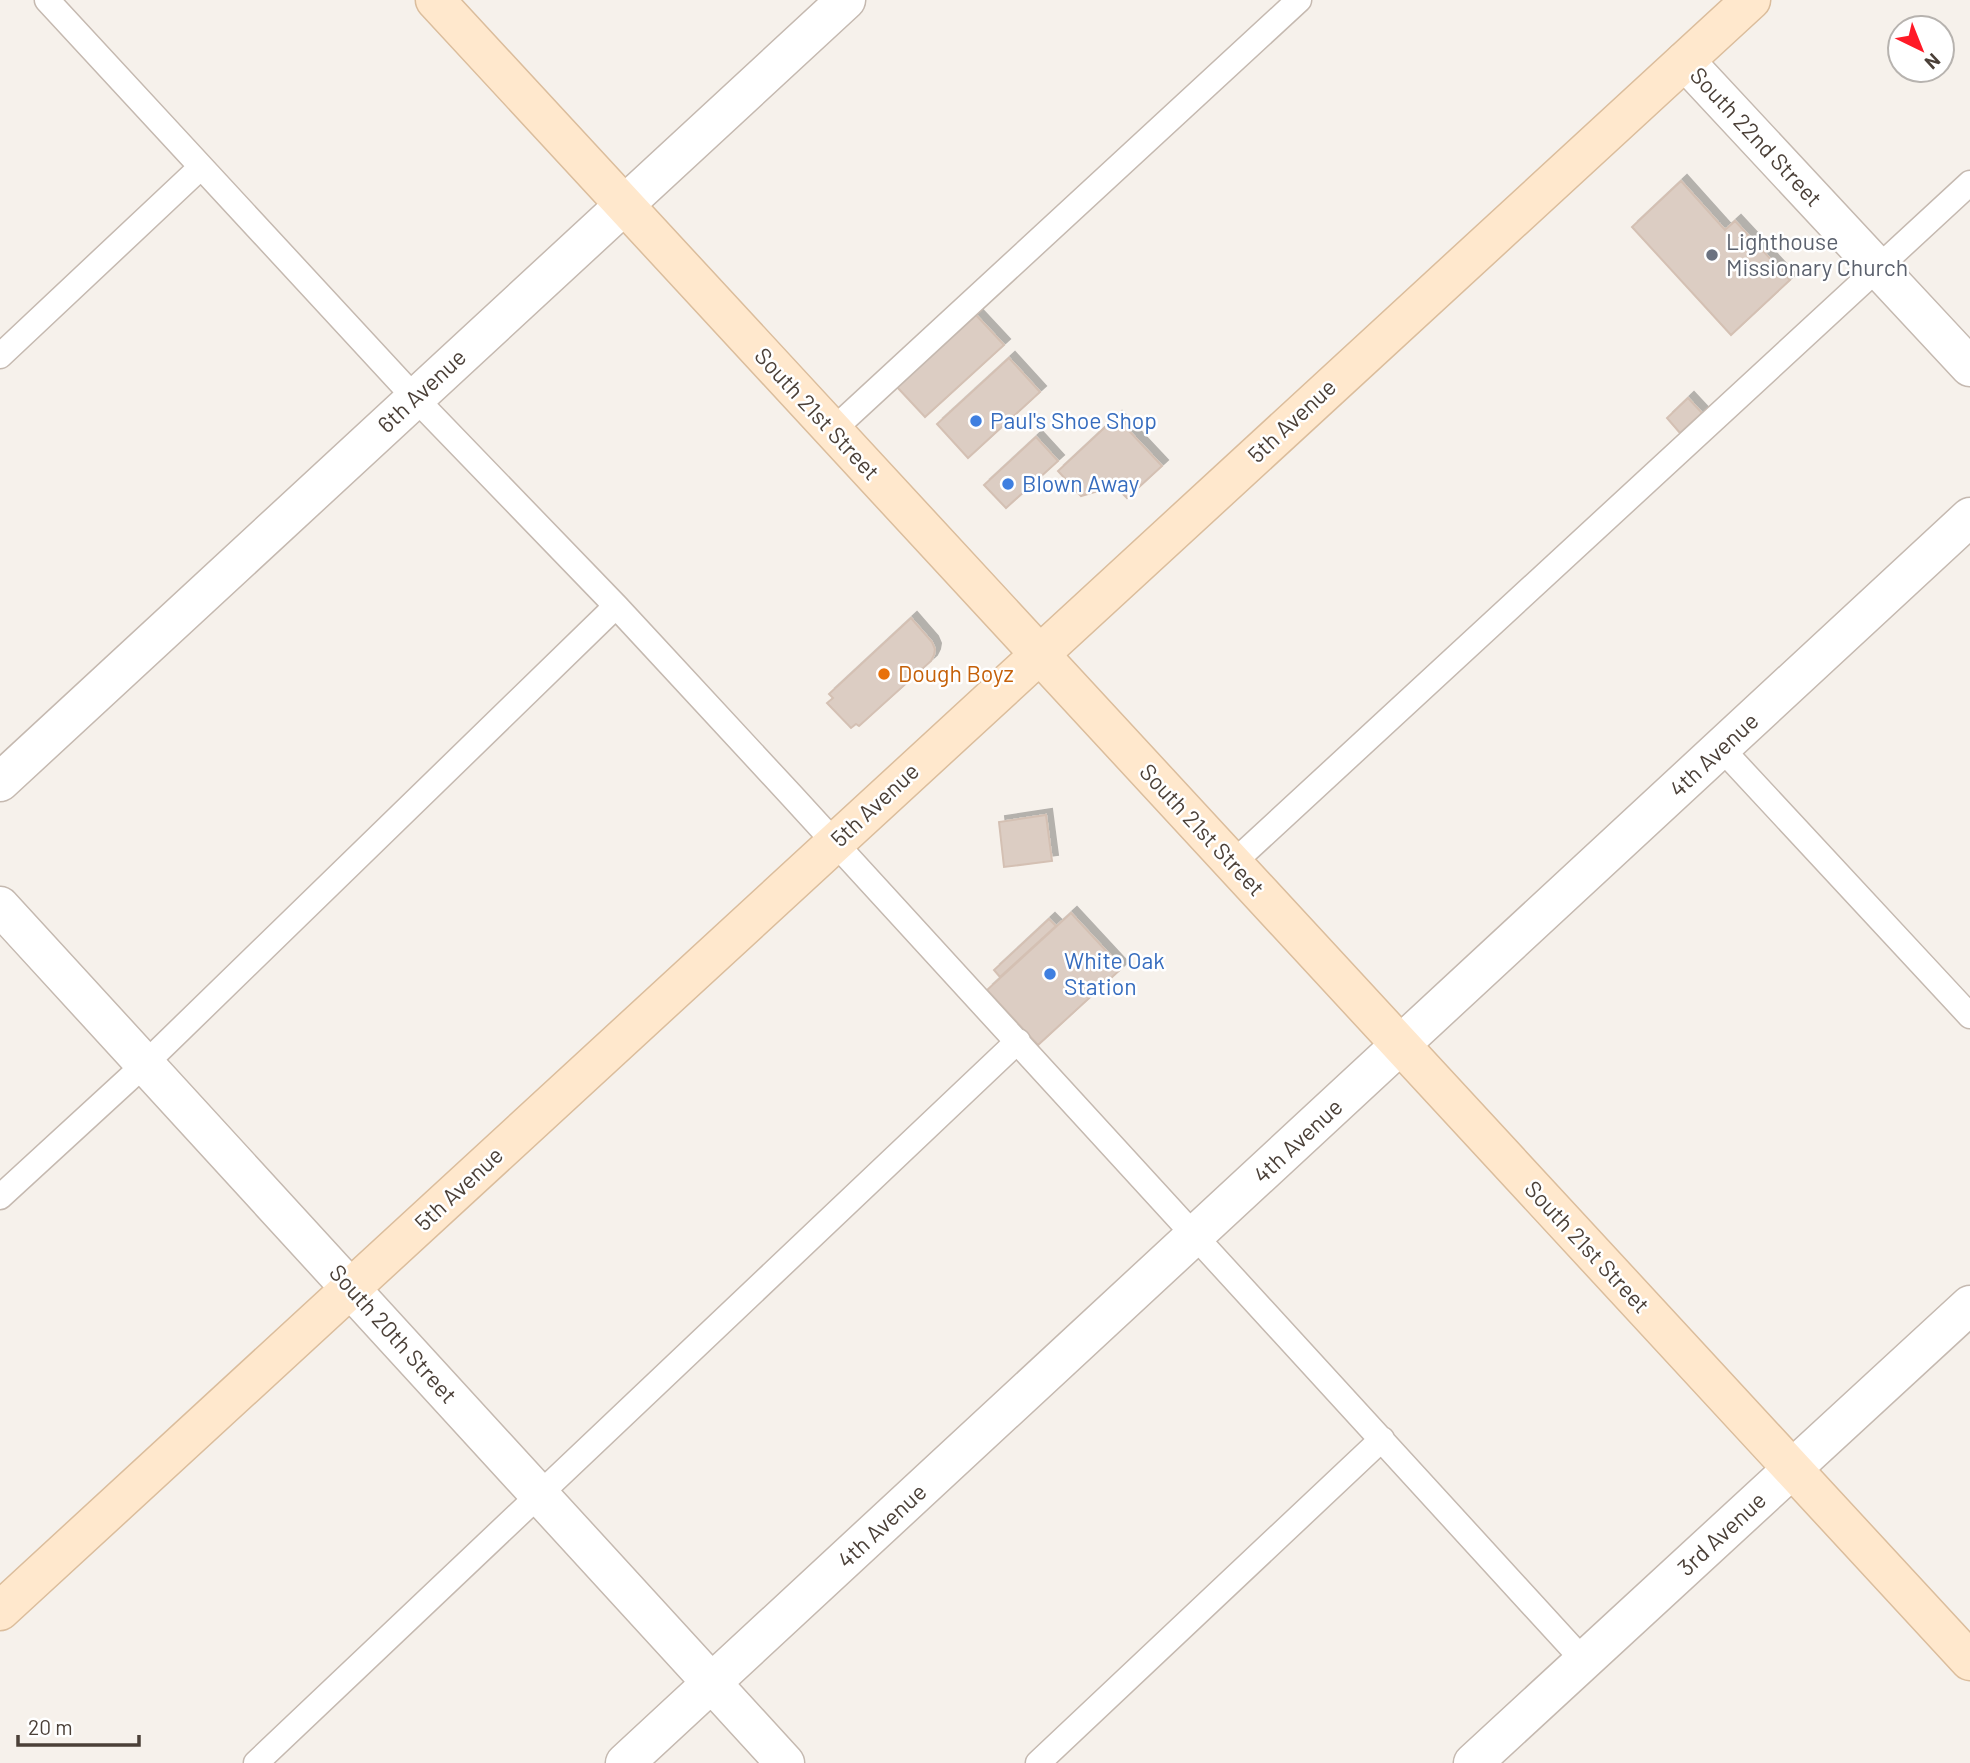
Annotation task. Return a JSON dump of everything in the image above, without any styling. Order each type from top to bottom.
[{"type":"street","name":"South 21st Street","points":[[435,0],[1970,1661]]},
{"type":"street","name":"6th Avenue","points":[[0,782],[846,0]]},
{"type":"street","name":"5th Avenue","points":[[0,1611],[1751,0]]},
{"type":"street","name":"South 22nd Street","points":[[1685,61],[1970,367]]},
{"type":"street","name":"4th Avenue","points":[[625,1763],[1970,517]]},
{"type":"street","name":"South 20th Street","points":[[0,906],[785,1763]]},
{"type":"street","name":"3rd Avenue","points":[[1473,1763],[1970,1305]]},
{"type":"lane","points":[[47,0],[415,397],[617,606],[1584,1661]]},
{"type":"lane","points":[[832,430],[1299,0]]},
{"type":"lane","points":[[0,356],[201,167]]},
{"type":"lane","points":[[1233,863],[1970,183]]},
{"type":"lane","points":[[0,1197],[146,1063],[617,606]]},
{"type":"lane","points":[[1721,748],[1970,1016]]},
{"type":"lane","points":[[257,1763],[1018,1041]]},
{"type":"lane","points":[[1038,1763],[1382,1439]]},
{"type":"building","name":"Lighthouse Missionary Church","points":[[1681,181],[1725,230],[1735,221],[1790,280],[1731,335],[1632,227]]},
{"type":"building","points":[[976,315],[1004,345],[925,417],[897,387]]},
{"type":"building","points":[[1009,358],[1040,392],[968,458],[937,424]]},
{"type":"building","points":[[1688,398],[1702,413],[1680,433],[1667,418]]},
{"type":"building","points":[[1116,417],[1162,466],[1127,498],[1115,486],[1081,496],[1058,471]]},
{"type":"building","points":[[1036,437],[1058,461],[1006,508],[984,485]]},
{"type":"building","points":[[911,618],[932,642],[935,649],[931,661],[859,726],[856,724],[851,728],[827,703],[833,698],[829,694]]},
{"type":"building","points":[[1046,815],[1052,861],[1004,867],[999,822]]},
{"type":"building","points":[[1071,913],[1122,968],[1038,1045],[987,990]]},
{"type":"building","points":[[1049,919],[1056,926],[1000,977],[994,970]]},
{"type":"place","name":"Lighthouse Missionary Church","points":[[1712,255]]},
{"type":"place","name":"Paul's Shoe Shop","points":[[976,421]]},
{"type":"place","name":"Blown Away","points":[[1008,484]]},
{"type":"place","name":"Dough Boyz","points":[[884,674]]},
{"type":"place","name":"White Oak Station","points":[[1050,974]]}]
